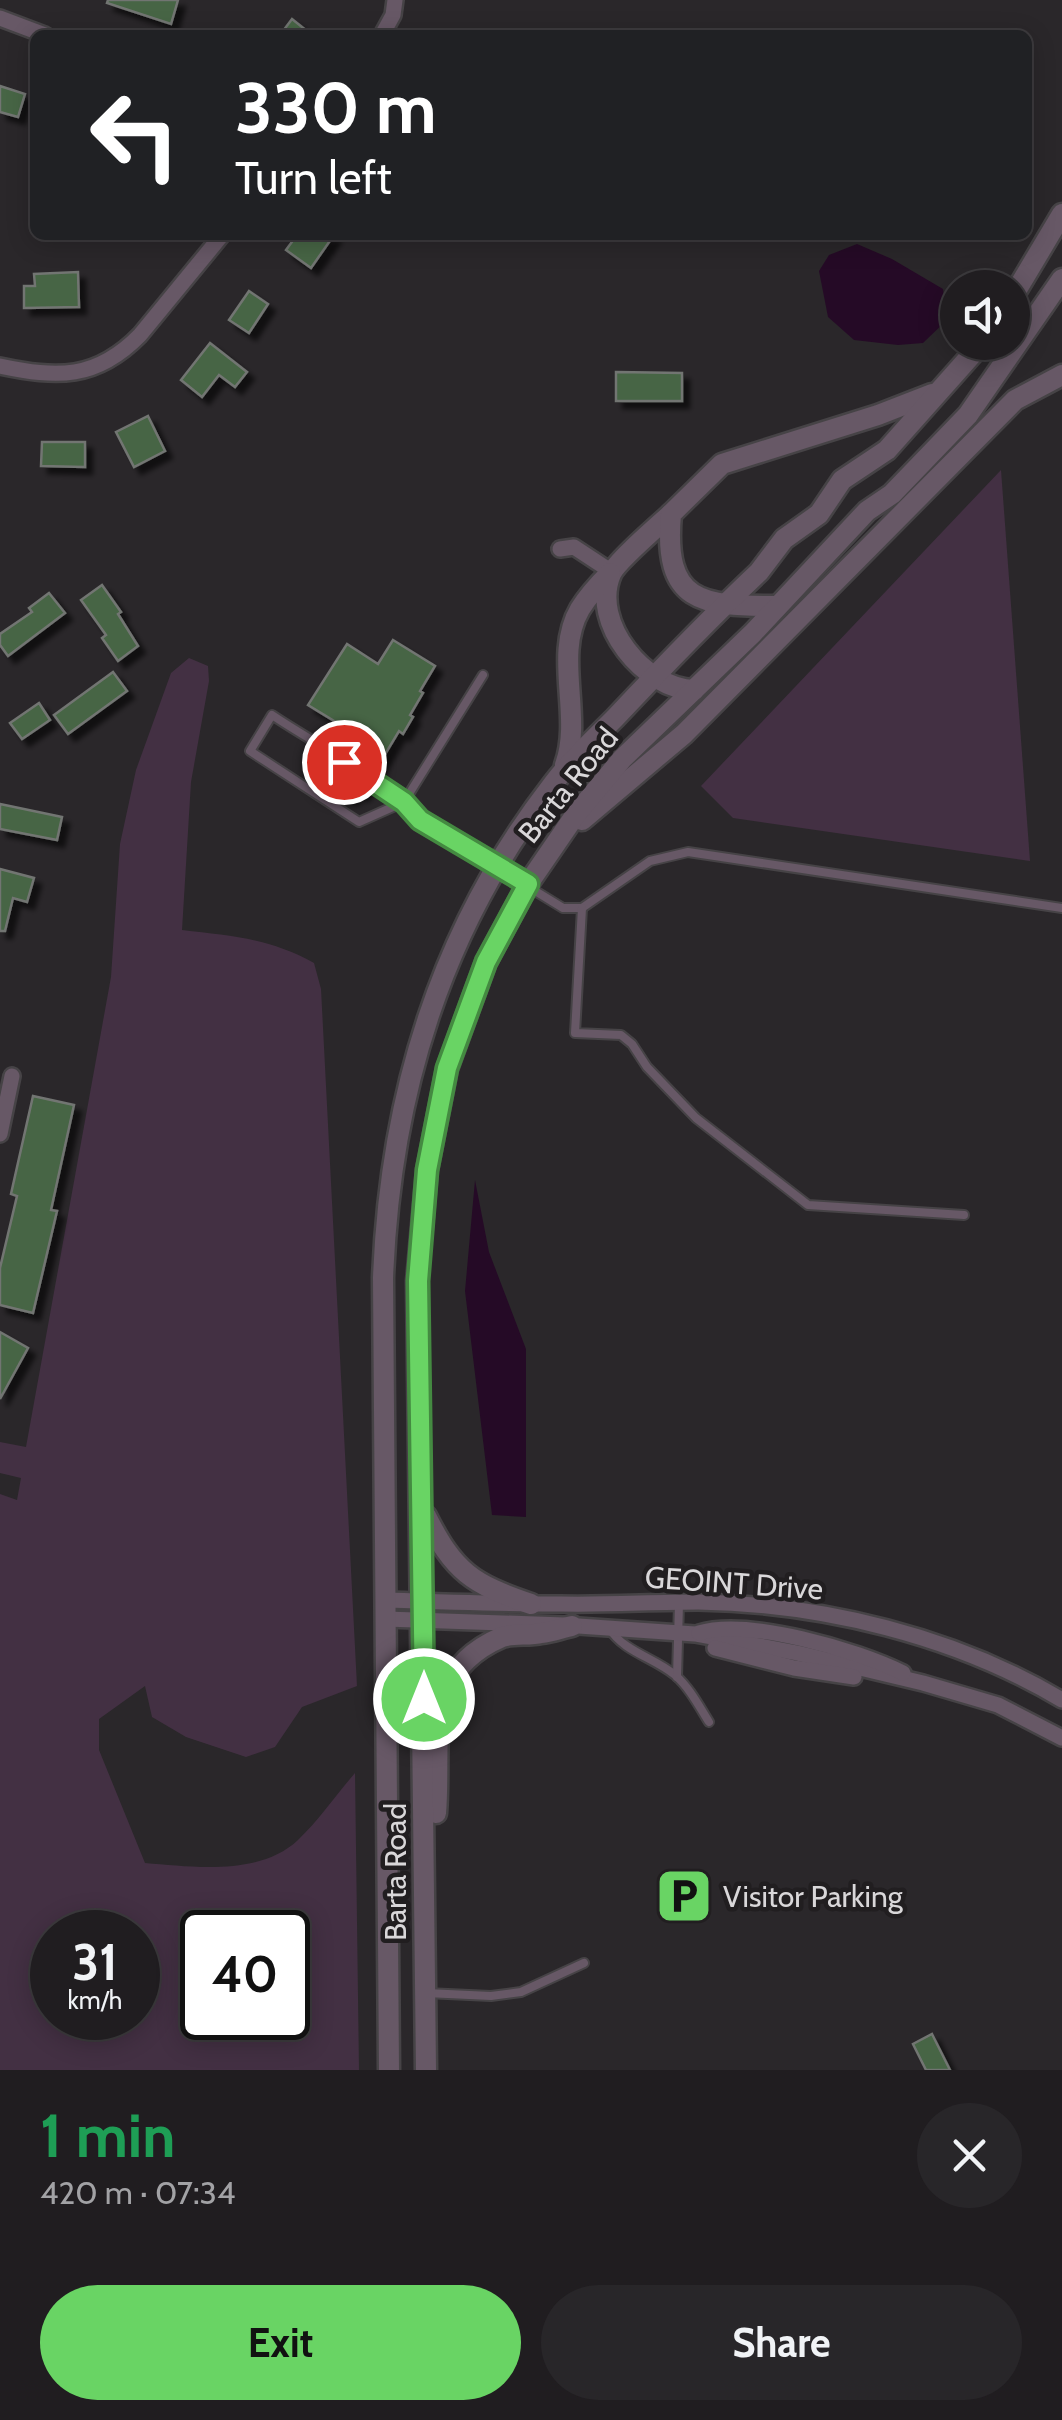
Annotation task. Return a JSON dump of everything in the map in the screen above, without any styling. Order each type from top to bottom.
[{"type":"street","points":[[384,30],[395,0]]},
{"type":"street","points":[[0,18],[32,30]]},
{"type":"street","points":[[1030,272],[1056,242],[1062,214]]},
{"type":"street","points":[[0,366],[59,375],[97,367],[112,359],[140,336],[218,240]]},
{"type":"street","points":[[1033,268],[1061,281]]},
{"type":"street","name":"Barta Road","points":[[426,2070],[418,1281],[427,1170],[447,1068],[486,962],[528,884],[564,832],[622,759],[809,569],[827,556],[867,511],[910,476],[968,415],[1061,281]]},
{"type":"street","name":"Barta Road","points":[[390,2070],[383,1278],[386,1205],[397,1126],[423,1027],[465,925],[496,866],[562,773],[758,572],[784,539],[819,514],[842,480],[886,450],[967,360]]},
{"type":"street","points":[[564,832],[594,812],[684,734],[1015,400],[1062,375]]},
{"type":"street","points":[[960,458],[988,387]]},
{"type":"street","points":[[562,773],[572,746],[570,637],[578,612],[612,572],[722,464],[878,416],[943,389]]},
{"type":"street","points":[[671,514],[670,552],[677,579],[693,595],[724,605],[776,606]]},
{"type":"street","points":[[560,550],[574,547],[612,572]]},
{"type":"street","points":[[612,572],[606,600],[609,621],[623,644],[654,676],[678,690],[694,690]]},
{"type":"street","points":[[0,1134],[12,1076]]},
{"type":"street","points":[[422,1509],[444,1553],[468,1575],[494,1592],[531,1604]]},
{"type":"street","name":"GEOINT Drive","points":[[423,1611],[531,1604],[679,1603],[804,1612],[905,1633],[996,1667],[1062,1700]]},
{"type":"street","name":"GEOINT Drive","points":[[386,1610],[695,1634],[719,1627],[799,1638],[883,1664],[922,1683]]},
{"type":"street","points":[[425,1935],[442,1694],[464,1660],[505,1636],[542,1634],[572,1626]]},
{"type":"street","name":"GEOINT Drive","points":[[695,1634],[715,1648],[794,1668],[922,1683],[998,1705],[1062,1738]]},
{"type":"lane","points":[[483,676],[404,802],[359,822],[250,752],[272,715],[404,802],[420,820],[563,908],[582,908],[650,861],[688,852],[1062,908]]},
{"type":"lane","points":[[582,908],[575,1033],[621,1034],[696,1118],[808,1205],[964,1214]]},
{"type":"lane","points":[[677,1677],[679,1603]]},
{"type":"lane","points":[[609,1628],[619,1644],[649,1657],[677,1677],[709,1722]]},
{"type":"lane","points":[[426,1993],[490,1996],[520,1992],[584,1963]]},
{"type":"shaded area","points":[[857,244],[940,287],[940,327],[923,343],[898,345],[854,340],[828,317],[819,271],[829,255]]},
{"type":"shaded area","points":[[1001,470],[1030,861],[733,818],[701,786]]},
{"type":"shaded area","points":[[189,658],[208,666],[209,681],[191,782],[182,930],[250,939],[281,948],[314,963],[321,989],[357,1686],[302,1707],[275,1747],[246,1757],[186,1737],[152,1717],[145,1686],[99,1719],[99,1750],[145,1863],[226,1866],[265,1859],[298,1840],[355,1773],[359,2070],[0,2070],[0,1494],[17,1500],[21,1478],[0,1473],[0,1442],[26,1447],[111,977],[120,844],[136,770],[171,673]]},
{"type":"shaded area","points":[[475,1180],[489,1252],[526,1349],[526,1517],[492,1515],[465,1291]]},
{"type":"building","points":[[178,0],[171,24],[107,3]]},
{"type":"building","points":[[292,19],[306,30],[284,30]]},
{"type":"building","points":[[0,86],[25,94],[18,117],[0,112]]},
{"type":"building","points":[[293,240],[331,240],[311,268],[286,250]]},
{"type":"building","points":[[78,272],[79,307],[24,308],[24,286],[35,286],[34,274]]},
{"type":"building","points":[[249,291],[268,304],[249,333],[229,320]]},
{"type":"building","points":[[210,343],[247,372],[235,387],[219,375],[202,397],[181,380]]},
{"type":"building","points":[[616,372],[682,373],[682,401],[616,401]]},
{"type":"building","points":[[148,416],[165,451],[134,467],[116,432]]},
{"type":"building","points":[[42,442],[85,442],[85,467],[41,466]]},
{"type":"building","points":[[102,585],[138,646],[118,661],[102,638],[106,635],[81,600]]},
{"type":"building","points":[[49,593],[65,613],[8,656],[0,645],[0,634],[32,612],[29,608]]},
{"type":"building","points":[[393,640],[435,666],[420,691],[423,693],[410,715],[413,717],[403,734],[399,731],[375,771],[323,738],[334,721],[308,705],[347,644],[378,664]]},
{"type":"building","points":[[113,672],[127,691],[68,734],[54,715]]},
{"type":"building","points":[[39,703],[50,720],[22,739],[10,723]]},
{"type":"building","points":[[315,751],[367,784],[361,793],[355,789],[350,797],[319,778],[324,770],[309,761]]},
{"type":"building","points":[[0,804],[62,817],[57,840],[0,829]]},
{"type":"building","points":[[0,869],[34,878],[27,902],[13,898],[5,931],[0,931]]},
{"type":"building","points":[[33,1096],[74,1105],[51,1210],[57,1211],[33,1313],[0,1305],[0,1268],[17,1196],[11,1194]]},
{"type":"building","points":[[0,1332],[28,1348],[0,1399]]},
{"type":"building","points":[[932,2034],[950,2070],[926,2070],[913,2044]]},
{"type":"place","name":"Visitor Parking","points":[[684,1896]]},
{"type":"route","points":[[344,762],[404,802],[420,820],[528,884],[486,962],[447,1068],[427,1170],[418,1281],[424,1699]]}]
